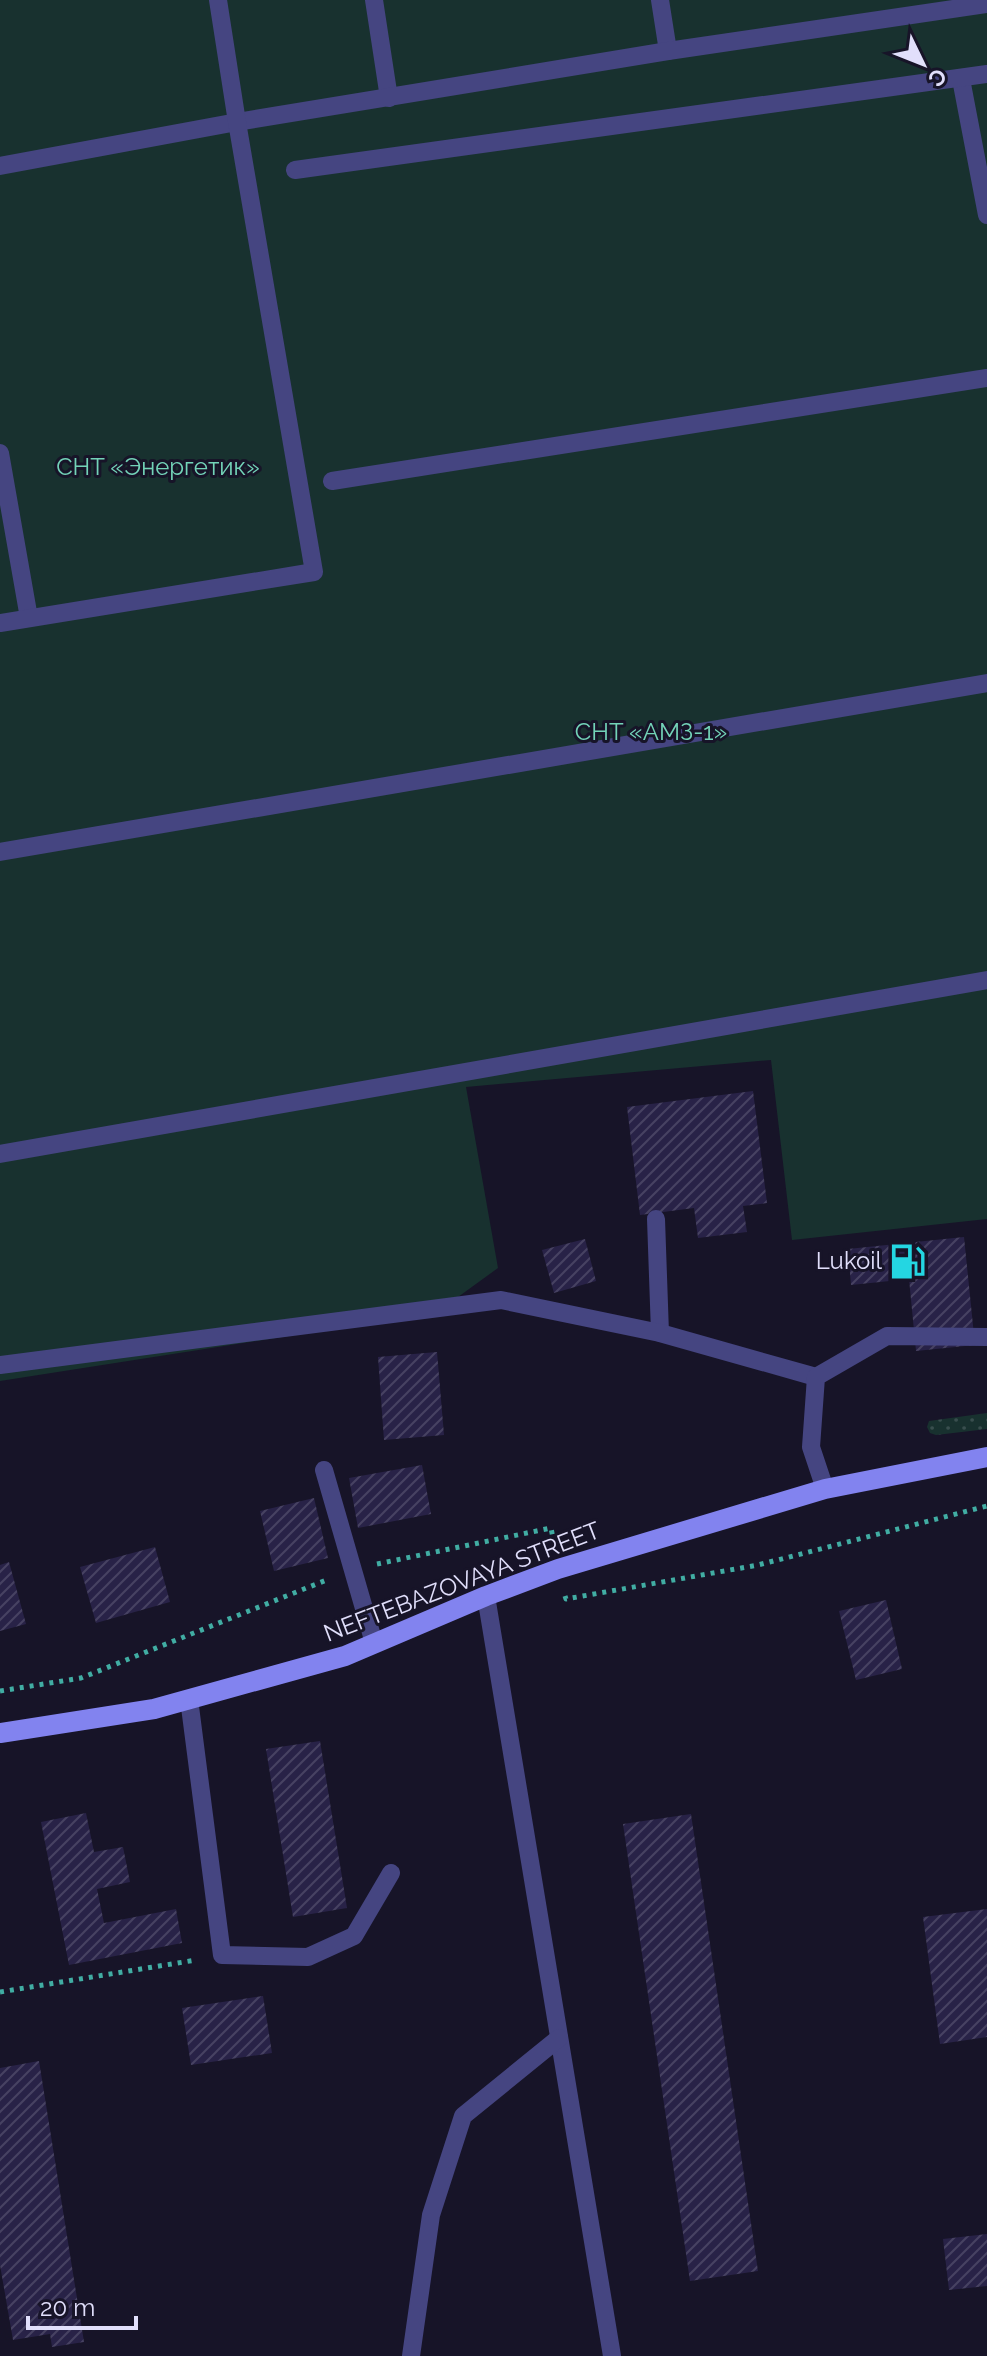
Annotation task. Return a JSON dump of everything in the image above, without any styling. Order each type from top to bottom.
[{"type":"street","name":"NEFTEBAZOVAYA STREET","points":[[0,1733],[154,1709],[345,1656],[558,1569],[825,1489],[987,1457]]},
{"type":"lane","points":[[0,623],[314,572],[218,0]]},
{"type":"lane","points":[[374,0],[389,98]]},
{"type":"lane","points":[[660,0],[668,51]]},
{"type":"lane","points":[[0,166],[237,122],[668,51],[954,5],[987,4]]},
{"type":"lane","points":[[295,170],[987,74]]},
{"type":"lane","points":[[961,79],[987,215]]},
{"type":"lane","points":[[332,481],[987,378]]},
{"type":"lane","points":[[0,453],[29,618]]},
{"type":"lane","points":[[0,852],[987,683]]},
{"type":"lane","points":[[0,1154],[987,980]]},
{"type":"lane","points":[[656,1219],[660,1333]]},
{"type":"lane","points":[[0,1365],[501,1300],[660,1333],[816,1377],[887,1336],[987,1337]]},
{"type":"lane","points":[[816,1377],[811,1447],[825,1489]]},
{"type":"lane","points":[[324,1470],[374,1643]]},
{"type":"lane","points":[[486,1596],[612,2356]]},
{"type":"lane","points":[[189,1699],[222,1955],[308,1957],[354,1936],[391,1873]]},
{"type":"lane","points":[[411,2356],[431,2215],[463,2116],[559,2038]]},
{"type":"path","points":[[0,1992],[222,1955]]},
{"type":"green space","name":"СНТ «АМЗ-1»","points":[[0,0],[987,0],[987,1219],[792,1240],[771,1060],[466,1087],[498,1268],[436,1313],[0,1381]]},
{"type":"green space","points":[[987,1413],[987,1429],[936,1435],[930,1433],[927,1427],[929,1421]]},
{"type":"building","points":[[753,1091],[767,1203],[743,1206],[747,1232],[698,1238],[694,1208],[640,1215],[627,1107]]},
{"type":"building","points":[[964,1237],[975,1345],[916,1351],[909,1279],[851,1285],[848,1249]]},
{"type":"building","points":[[585,1239],[596,1281],[554,1293],[542,1250]]},
{"type":"building","points":[[437,1352],[444,1435],[384,1440],[378,1357]]},
{"type":"building","points":[[422,1465],[431,1514],[358,1528],[349,1478]]},
{"type":"building","points":[[314,1498],[328,1558],[274,1571],[260,1511]]},
{"type":"building","points":[[155,1547],[170,1602],[96,1623],[80,1567]]},
{"type":"building","points":[[9,1562],[26,1624],[0,1631],[0,1565]]},
{"type":"building","points":[[886,1600],[902,1669],[856,1680],[839,1611]]},
{"type":"building","points":[[320,1741],[347,1908],[293,1917],[266,1749]]},
{"type":"building","points":[[86,1813],[94,1852],[123,1847],[130,1882],[97,1889],[104,1923],[176,1909],[182,1943],[69,1965],[41,1822]]},
{"type":"building","points":[[691,1814],[758,2271],[690,2281],[623,1824]]},
{"type":"building","points":[[987,1909],[987,2037],[940,2044],[923,1917]]},
{"type":"building","points":[[263,1996],[272,2053],[191,2065],[182,2008]]},
{"type":"building","points":[[39,2061],[84,2342],[52,2347],[50,2334],[13,2340],[0,2265],[0,2068]]},
{"type":"building","points":[[987,2234],[987,2286],[949,2290],[943,2239]]},
{"type":"place","name":"Lukoil","points":[[908,1261]]},
{"type":"park label","name":"СНТ «Энергетик»","points":[[158,467]]}]
